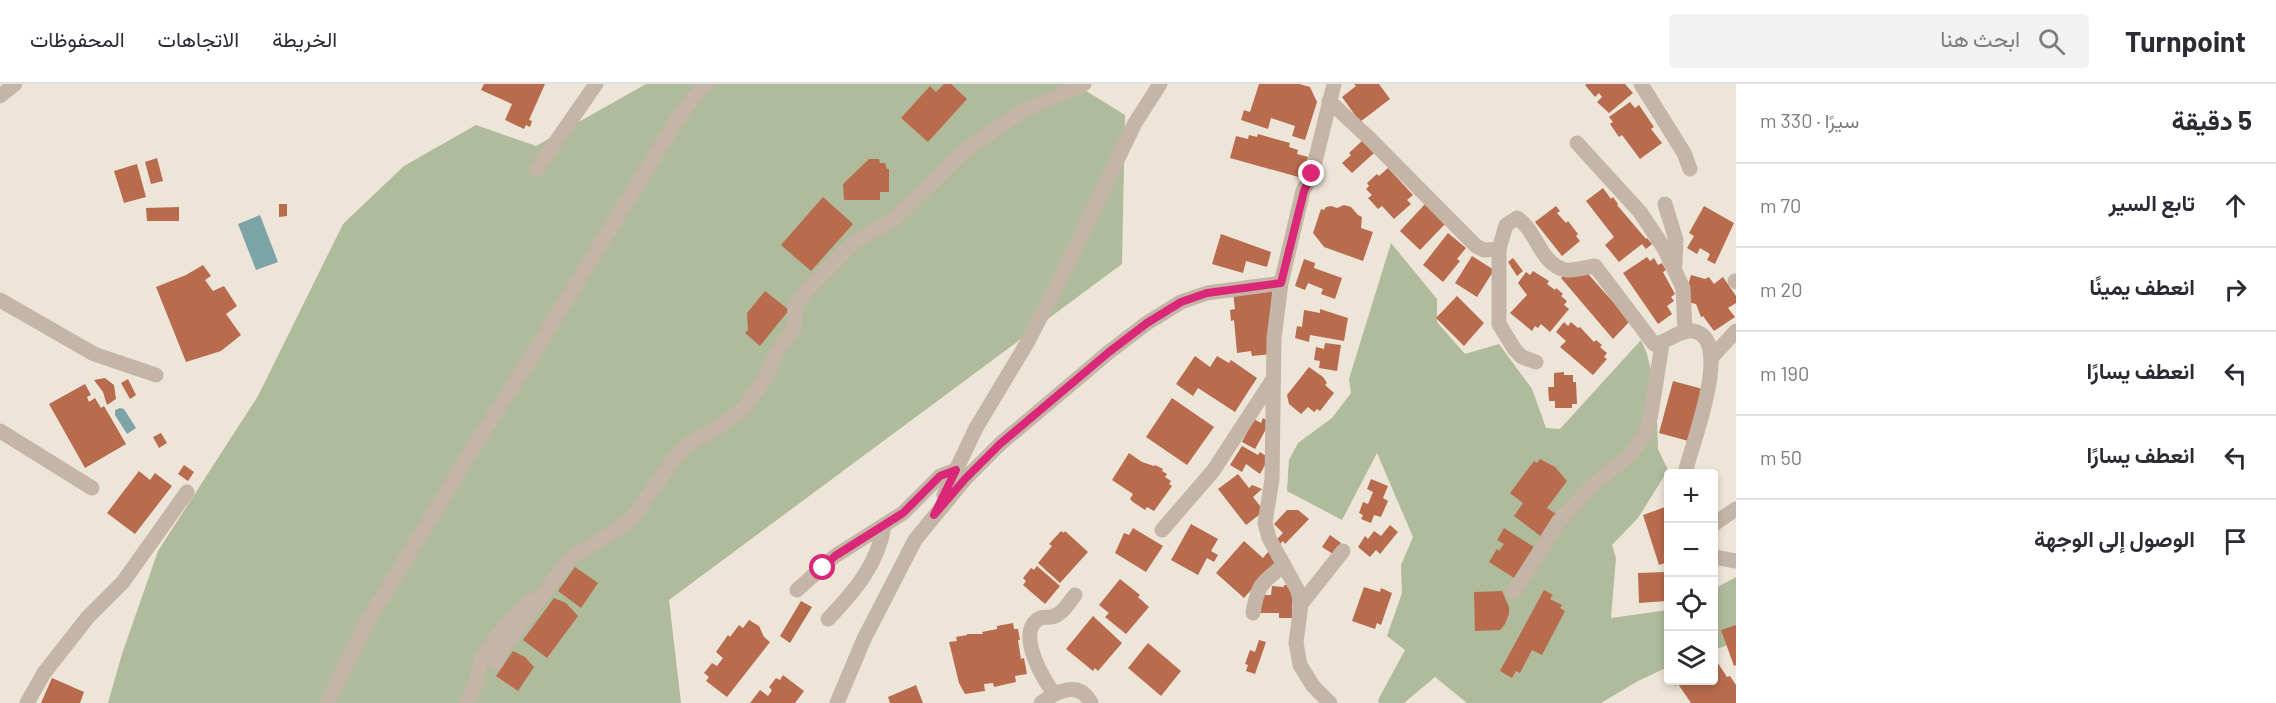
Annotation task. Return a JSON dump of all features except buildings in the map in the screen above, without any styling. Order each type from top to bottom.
[{"type":"street","points":[[0,96],[15,84]]},
{"type":"street","points":[[537,170],[596,84]]},
{"type":"street","points":[[327,703],[366,624],[481,435],[675,123],[706,84]]},
{"type":"street","points":[[496,663],[501,651],[570,558],[625,525],[637,512],[674,458],[687,445],[744,408],[766,377],[776,353],[794,328],[795,307],[807,290],[854,242],[893,220],[964,151],[1010,119],[1084,84]]},
{"type":"street","points":[[934,515],[976,428],[1027,343],[1056,287],[1135,123],[1160,84]]},
{"type":"street","points":[[1330,703],[1313,686],[1300,665],[1296,643],[1301,604],[1298,591],[1269,538],[1265,523],[1272,479],[1274,338],[1281,283],[1304,191],[1312,174],[1334,84]]},
{"type":"street","points":[[1641,84],[1684,153],[1690,169]]},
{"type":"street","points":[[1329,101],[1476,246],[1484,250],[1499,249]]},
{"type":"street","points":[[1577,143],[1641,212],[1664,248],[1683,288],[1685,332]]},
{"type":"street","points":[[1665,204],[1676,240],[1674,267]]},
{"type":"street","points":[[1536,362],[1522,357],[1515,350],[1499,324],[1499,249],[1506,225],[1517,218],[1525,223],[1539,247],[1553,264],[1567,270],[1595,267],[1654,344],[1662,344],[1685,332],[1694,331],[1708,343],[1712,358],[1711,386],[1686,469]]},
{"type":"street","points":[[837,703],[864,639],[915,540],[965,479],[1000,444],[1109,352],[1147,323],[1181,302],[1207,293],[1281,283]]},
{"type":"street","points":[[0,300],[94,354],[156,375]]},
{"type":"street","points":[[1712,358],[1736,331]]},
{"type":"street","points":[[1514,592],[1558,522],[1591,487],[1630,454],[1646,433],[1662,344]]},
{"type":"street","points":[[1162,530],[1213,471],[1273,379]]},
{"type":"street","points":[[0,431],[92,488]]},
{"type":"street","points":[[797,590],[835,556],[903,513],[940,476],[956,470]]},
{"type":"street","points":[[27,703],[44,673],[88,617],[123,582],[188,492]]},
{"type":"street","points":[[1715,523],[1736,509]]},
{"type":"street","points":[[828,619],[852,594],[871,567],[884,526]]},
{"type":"street","points":[[1301,604],[1343,551]]},
{"type":"street","points":[[1718,558],[1736,561]]},
{"type":"street","points":[[1252,613],[1260,584],[1284,565]]},
{"type":"street","points":[[467,703],[476,683],[481,658],[524,605],[557,574]]},
{"type":"street","points":[[1054,693],[1044,680],[1028,635],[1036,620],[1060,614],[1075,595]]},
{"type":"street","points":[[1041,703],[1054,693],[1074,689],[1087,695],[1091,703]]},
{"type":"green space","points":[[646,84],[1075,84],[1125,115],[1122,264],[669,600],[681,703],[108,703],[122,654],[158,551],[258,396],[343,224],[404,166],[476,125],[536,146]]},
{"type":"green space","points":[[1391,243],[1437,299],[1437,322],[1465,354],[1499,344],[1532,389],[1546,428],[1560,429],[1641,340],[1647,354],[1656,391],[1658,449],[1668,469],[1664,469],[1664,476],[1638,518],[1612,545],[1616,558],[1611,618],[1664,611],[1664,669],[1601,703],[1467,703],[1435,677],[1404,703],[1379,703],[1378,700],[1405,650],[1387,636],[1402,593],[1401,565],[1413,537],[1377,453],[1342,520],[1287,491],[1289,460],[1298,443],[1332,418],[1351,393],[1349,379]]},
{"type":"green space","points":[[1736,577],[1736,642],[1718,649],[1718,631],[1718,587]]},
{"type":"water","points":[[260,215],[278,262],[256,270],[238,224]]},
{"type":"water","points":[[124,409],[136,428],[127,434],[115,415],[115,410]]},
{"type":"route","points":[[823,568],[835,556],[903,513],[940,476],[956,470],[934,515],[965,479],[1000,444],[1147,323],[1181,302],[1207,293],[1281,283],[1304,191],[1312,174]]}]
